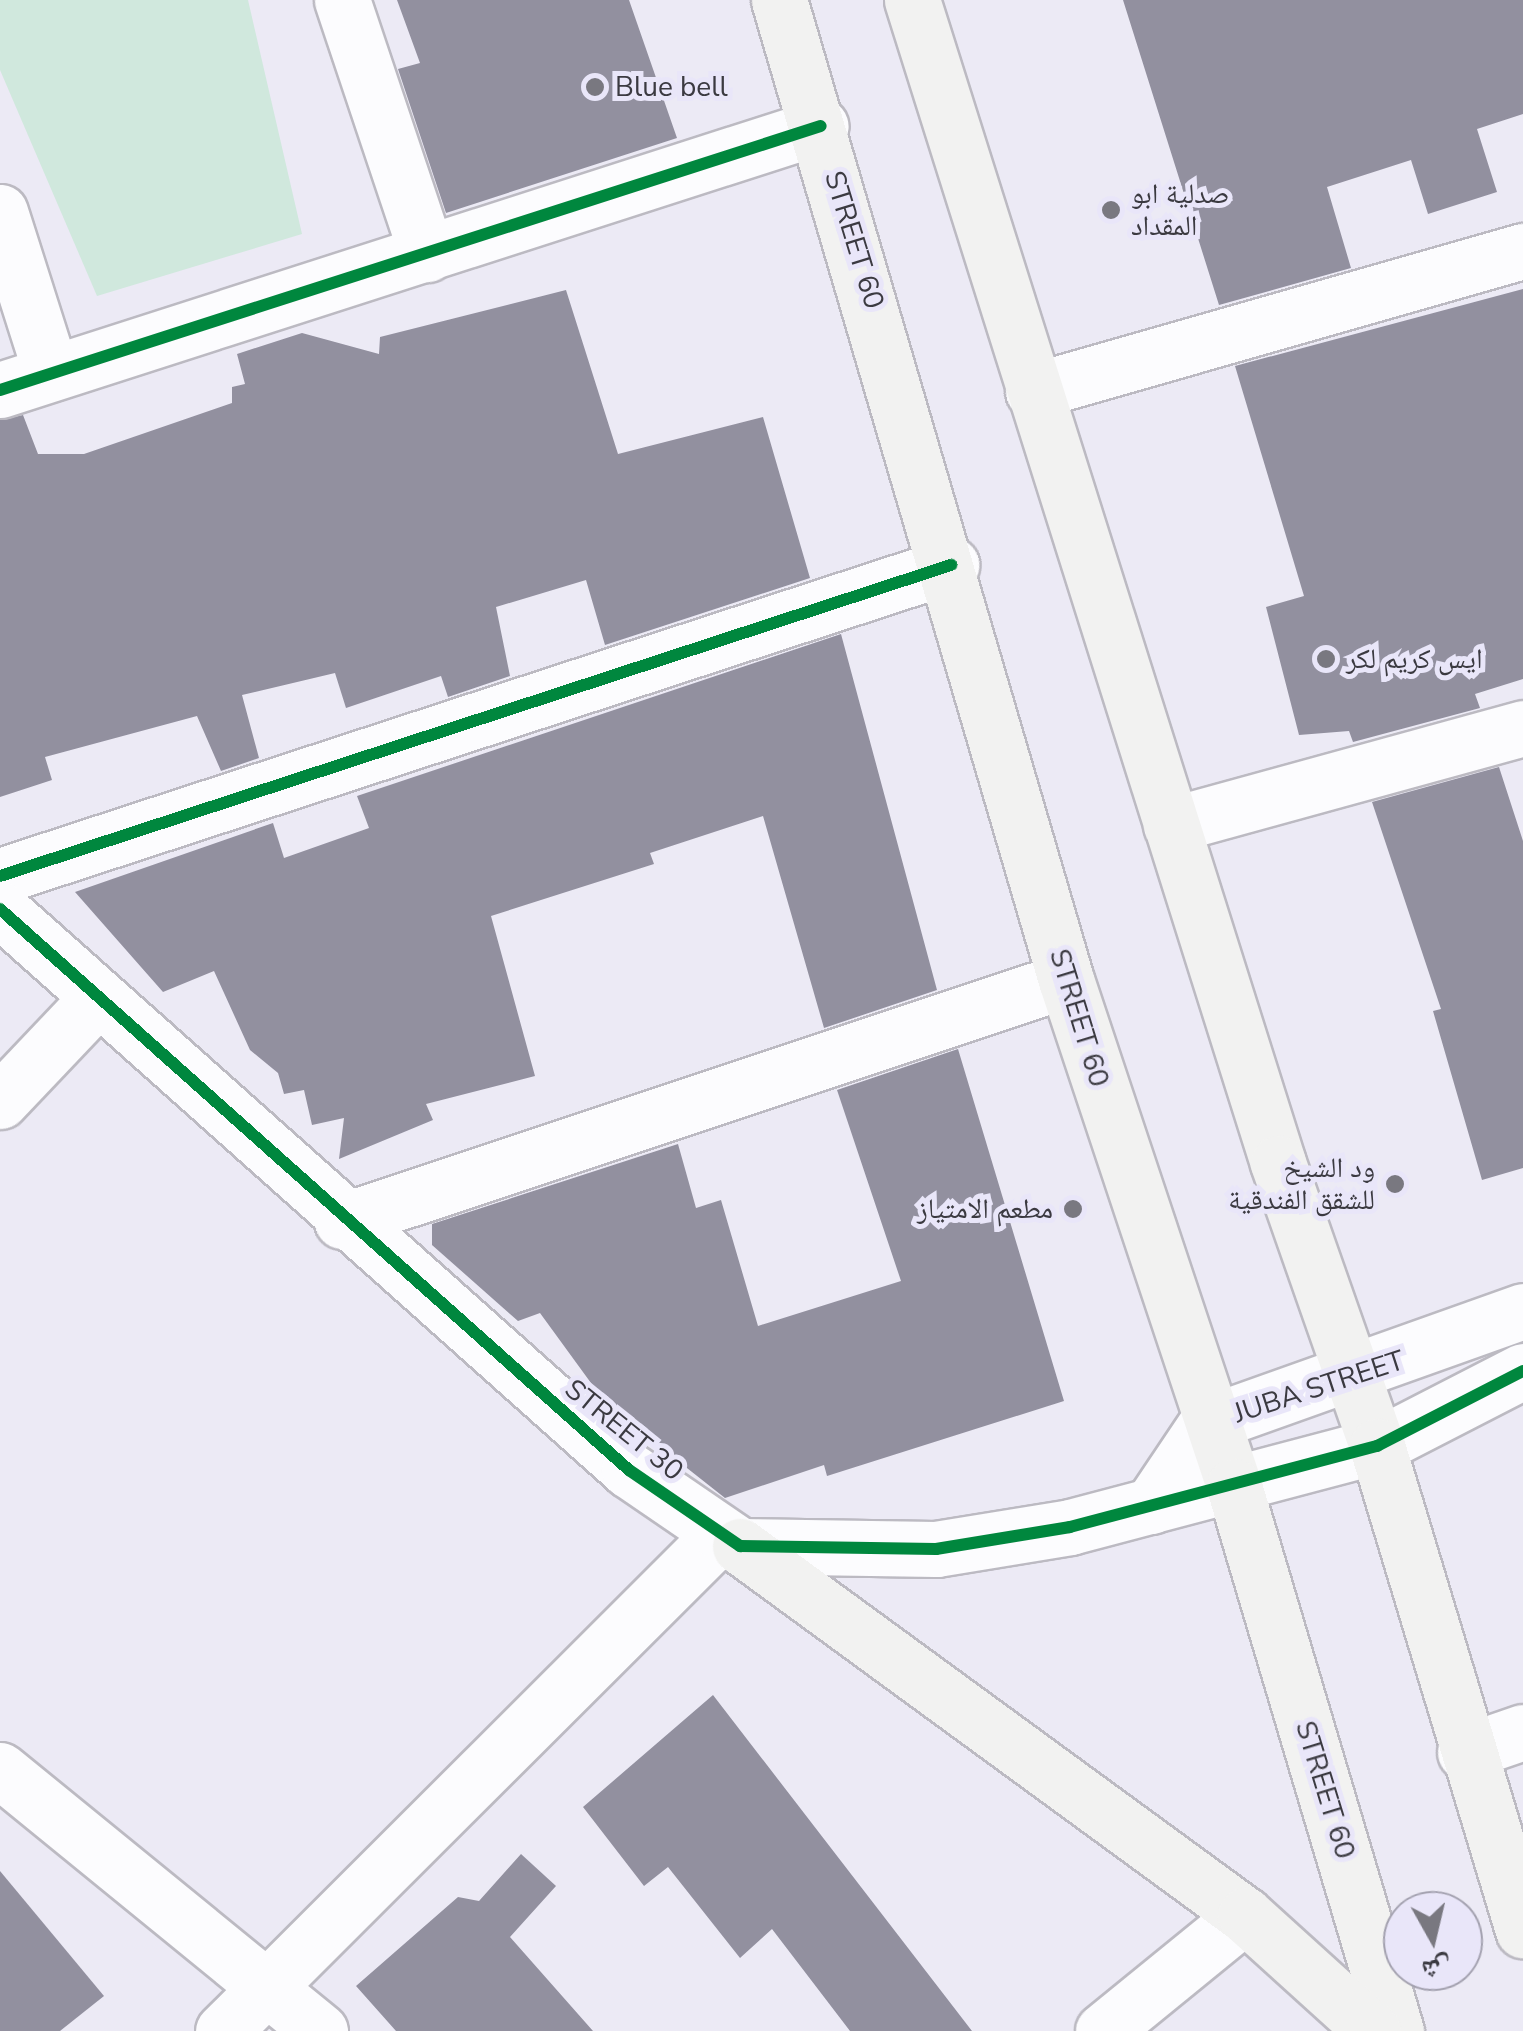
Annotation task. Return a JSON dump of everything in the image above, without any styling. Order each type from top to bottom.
[{"type":"main road","name":"STREET 60","points":[[779,0],[951,565],[1066,980],[1206,1424],[1234,1486],[1396,2031]]},
{"type":"main road","points":[[912,0],[1172,824],[1378,1446],[1465,1752],[1523,1930]]},
{"type":"main road","points":[[729,1541],[1244,1915],[1372,2031]]},
{"type":"street","points":[[342,0],[427,254]]},
{"type":"street","points":[[0,390],[820,126]]},
{"type":"street","points":[[0,212],[51,373]]},
{"type":"street","points":[[1033,390],[1523,251]]},
{"type":"street","points":[[0,876],[951,565]]},
{"type":"street","points":[[1172,824],[1523,728]]},
{"type":"street","name":"STREET 30","points":[[0,909],[342,1220],[629,1470],[729,1541]]},
{"type":"street","points":[[342,1220],[1066,980]]},
{"type":"street","points":[[0,1101],[96,1000]]},
{"type":"street","name":"JUBA STREET","points":[[1152,1506],[1206,1424],[1353,1378],[1523,1311]]},
{"type":"street","points":[[223,2031],[273,1989],[729,1541],[936,1549],[1152,1506],[1378,1446],[1523,1371]]},
{"type":"street","points":[[1465,1752],[1523,1732]]},
{"type":"street","points":[[0,1770],[320,2031]]},
{"type":"street","points":[[1116,2027],[1244,1915]]},
{"type":"green space","points":[[0,0],[248,0],[302,234],[97,296],[0,70]]},
{"type":"building","points":[[397,0],[629,0],[677,138],[446,213],[398,69],[420,63]]},
{"type":"building","points":[[1123,0],[1523,0],[1523,114],[1477,129],[1497,192],[1428,214],[1411,160],[1327,187],[1351,268],[1219,305]]},
{"type":"building","points":[[1523,289],[1523,679],[1475,694],[1480,708],[1353,742],[1349,731],[1299,735],[1266,607],[1304,596],[1235,366]]},
{"type":"building","points":[[566,290],[618,454],[763,417],[810,578],[605,645],[586,580],[496,607],[510,676],[448,697],[441,676],[346,708],[335,673],[242,695],[259,758],[221,771],[197,716],[45,757],[52,780],[0,797],[0,420],[23,415],[38,454],[84,454],[232,403],[232,387],[245,384],[237,354],[302,333],[379,354],[380,337]]},
{"type":"building","points":[[841,634],[937,990],[824,1028],[763,816],[650,853],[654,864],[491,916],[535,1076],[426,1104],[433,1120],[339,1159],[344,1118],[312,1125],[304,1090],[284,1094],[278,1073],[250,1050],[214,971],[163,992],[75,892],[273,823],[284,858],[369,828],[357,796]]},
{"type":"building","points":[[1499,767],[1523,841],[1523,1168],[1482,1180],[1433,1011],[1441,1009],[1372,802]]},
{"type":"building","points":[[958,1049],[1064,1401],[827,1476],[824,1465],[725,1498],[607,1405],[540,1313],[518,1321],[432,1245],[432,1224],[678,1144],[696,1208],[721,1200],[758,1326],[901,1281],[837,1090]]},
{"type":"building","points":[[713,1695],[972,2031],[850,2031],[772,1929],[740,1958],[668,1867],[644,1886],[583,1807]]},
{"type":"building","points":[[521,1854],[556,1886],[510,1937],[593,2031],[396,2031],[356,1986],[458,1897],[479,1901]]},
{"type":"building","points":[[0,1871],[104,1996],[60,2031],[0,2031]]},
{"type":"cycle path","points":[[0,390],[821,126]]},
{"type":"cycle path","points":[[0,876],[951,565]]},
{"type":"cycle path","points":[[0,909],[629,1470],[740,1546],[936,1549],[1070,1527],[1377,1446],[1523,1371]]},
{"type":"place","name":"Blue bell","points":[[595,87]]},
{"type":"place","name":"صدلية ابو المقداد","points":[[1111,210]]},
{"type":"place","name":"ايس كريم لكر","points":[[1326,659]]},
{"type":"place","name":"ود الشيخ للشقق الفندقية","points":[[1395,1184]]},
{"type":"place","name":"مطعم الامتياز","points":[[1073,1209]]}]
